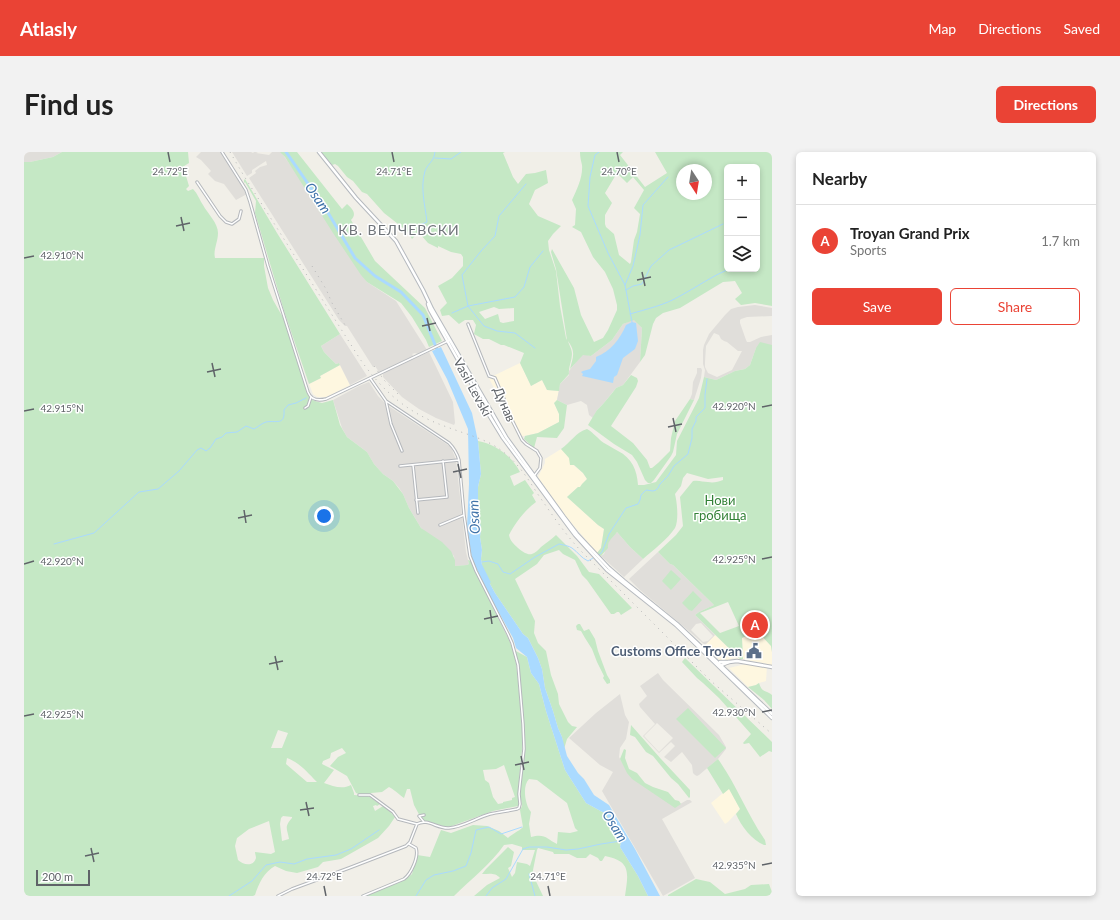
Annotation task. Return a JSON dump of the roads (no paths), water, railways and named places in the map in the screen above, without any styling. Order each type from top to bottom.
[{"type":"main road","name":"Vasil Levski","points":[[319,152],[356,198],[396,241],[423,290],[430,310],[497,424],[533,477]]},
{"type":"main road","points":[[533,477],[590,548],[620,578],[677,624],[718,662],[772,719]]},
{"type":"main road","points":[[533,477],[562,519],[597,560],[622,583],[676,626],[727,671],[772,714]]},
{"type":"main road","points":[[718,662],[723,663],[741,661],[772,667]]},
{"type":"main road","points":[[720,665],[729,662]]},
{"type":"main road","points":[[727,671],[729,662]]},
{"type":"street","points":[[222,152],[246,190],[272,281],[308,392],[312,397],[317,400],[326,399],[449,340]]},
{"type":"street","points":[[197,182],[220,216],[226,222],[232,224],[239,219],[241,211]]},
{"type":"street","name":"Дунав","points":[[468,324],[489,376],[494,378],[504,398],[505,406],[518,432],[526,444],[537,451],[541,458],[540,468],[533,477]]},
{"type":"street","points":[[370,378],[386,401],[449,443],[454,448],[459,460],[464,515],[470,556],[510,639],[518,665],[524,742],[519,794],[520,808],[489,814],[450,828],[443,828],[424,822],[419,816],[424,815]]},
{"type":"street","points":[[305,408],[308,406],[312,397]]},
{"type":"street","points":[[386,401],[391,424],[402,452]]},
{"type":"street","points":[[400,466],[459,460]]},
{"type":"street","points":[[416,500],[447,497],[443,461]]},
{"type":"street","points":[[413,465],[418,513]]},
{"type":"street","points":[[440,525],[464,515]]},
{"type":"street","points":[[358,795],[370,795],[393,812],[398,819],[417,824],[424,822]]},
{"type":"street","points":[[278,896],[292,889],[388,854],[408,844],[417,824]]},
{"type":"street","points":[[363,896],[393,884],[408,876],[412,869],[417,852],[416,848],[408,844]]},
{"type":"water","points":[[632,322],[636,323],[638,341],[635,349],[623,358],[617,375],[614,377],[613,383],[582,376],[583,374],[581,372],[590,369],[596,361],[596,357],[611,348],[618,340],[626,325]]},
{"type":"water","points":[[441,347],[472,413],[478,441],[481,474],[478,487],[478,514],[481,528],[481,559],[483,571],[495,593],[523,634],[528,638],[538,658],[542,669],[545,688],[567,756],[594,795],[609,805],[660,896],[648,896],[638,876],[620,847],[621,842],[606,814],[586,803],[565,770],[539,684],[531,673],[527,657],[516,648],[513,638],[488,593],[472,559],[467,528],[469,484],[468,429],[447,379],[432,351]]},
{"type":"waterway","name":"Osam","points":[[286,152],[327,211],[355,258],[375,276],[401,292],[423,315],[438,352]]},
{"type":"waterway","points":[[415,227],[427,222],[423,196],[423,184],[425,171],[435,152]]},
{"type":"waterway","points":[[435,158],[451,159],[461,152]]},
{"type":"waterway","points":[[599,152],[595,155],[590,177],[588,206],[608,253],[625,285],[632,322]]},
{"type":"waterway","points":[[625,285],[633,266],[640,235],[643,205],[668,177]]},
{"type":"waterway","points":[[452,313],[468,306],[462,275],[495,236],[499,216],[526,184]]},
{"type":"waterway","points":[[626,290],[633,286],[642,284],[651,266],[669,250],[723,224]]},
{"type":"waterway","points":[[535,348],[515,333],[497,331],[484,326],[468,306],[515,297],[524,287],[530,267],[543,251]]},
{"type":"waterway","points":[[630,314],[668,302],[724,272]]},
{"type":"waterway","points":[[599,555],[602,552],[609,534],[626,508],[638,504],[641,495],[646,490],[656,490],[674,466],[688,454],[692,438],[692,429],[696,421],[696,417],[705,408],[707,379]]},
{"type":"waterway","points":[[54,544],[94,533],[139,492],[158,489],[179,471],[197,450],[201,448],[206,451],[216,439],[222,437],[226,433],[237,432],[246,426],[254,429],[266,422],[280,421],[282,420],[284,410],[288,405],[306,398]]},
{"type":"waterway","points":[[482,562],[489,561],[498,564],[503,572],[510,574],[535,557],[559,544],[572,548],[588,561],[593,558]]},
{"type":"waterway","name":"Osam","points":[[481,566],[489,582]]},
{"type":"waterway","points":[[416,896],[426,880],[434,875],[453,871],[466,866],[471,853],[476,830],[489,827],[501,834],[522,827]]},
{"type":"waterway","points":[[229,896],[252,881],[266,865],[280,862],[294,864],[307,859],[336,855],[351,849],[379,830]]},
{"type":"waterway","points":[[486,896],[492,888],[506,879],[523,849],[529,847],[547,847],[566,850],[621,841]]},
{"type":"waterway","points":[[529,874],[535,896]]},
{"type":"railway","points":[[230,152],[360,359],[378,382],[398,400],[421,416],[433,422],[483,440],[507,455],[521,470],[558,523],[581,551],[711,681],[772,734]]},
{"type":"railway","points":[[312,266],[345,325]]},
{"type":"railway","points":[[374,366],[384,380],[400,396]]},
{"type":"place","name":"Troyan Grand Prix","points":[[755,625]]},
{"type":"place","name":"Customs Office Troyan","points":[[754,651]]},
{"type":"district","name":"КВ. ВЕЛЧЕВСКИ","points":[[399,230]]},
{"type":"park label","name":"Нови гробища","points":[[720,508]]}]
